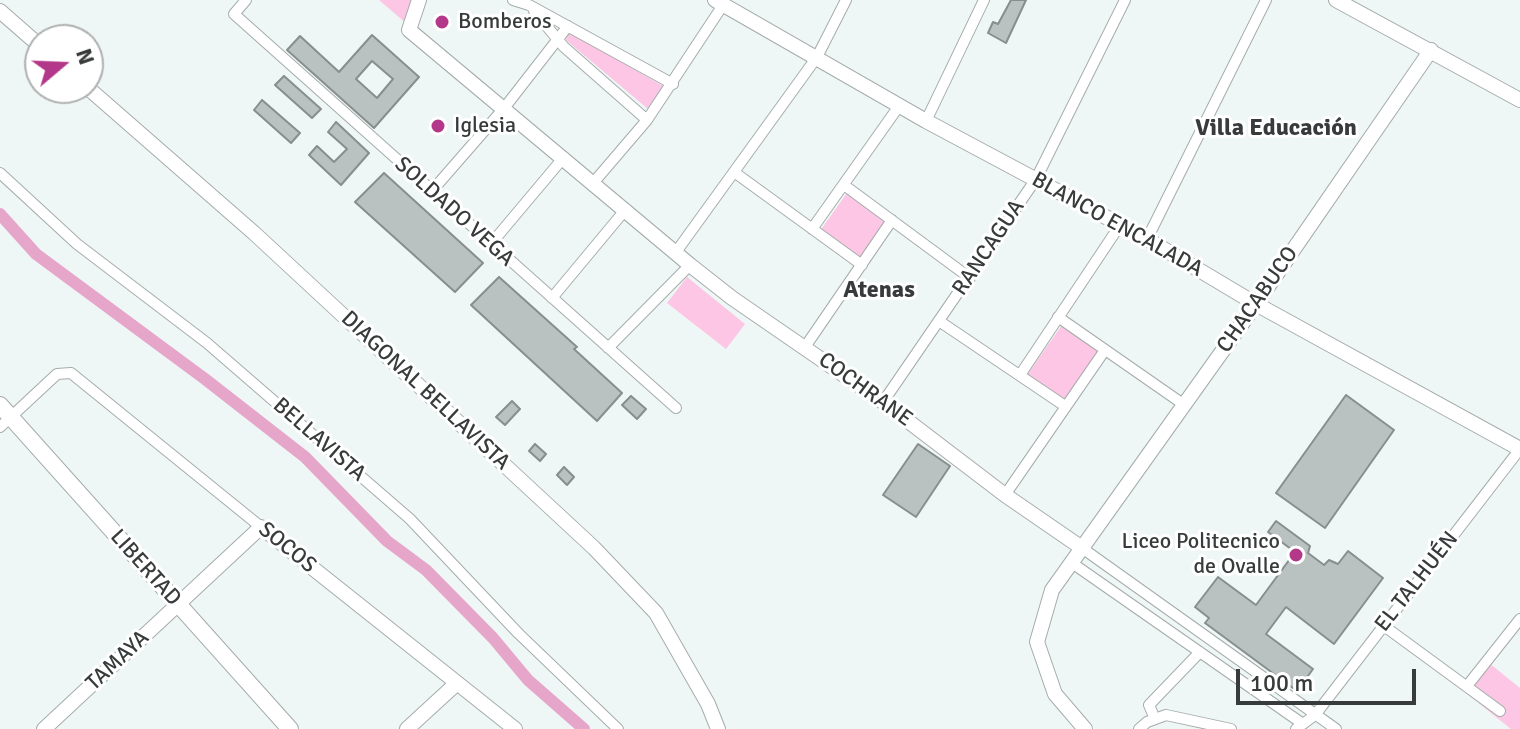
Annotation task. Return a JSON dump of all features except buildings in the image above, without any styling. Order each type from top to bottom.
[{"type":"main road","name":"LIBERTAD","points":[[4,416],[290,729]]},
{"type":"street","points":[[233,0],[234,14]]},
{"type":"street","points":[[234,14],[246,0]]},
{"type":"street","name":"COCHRANE","points":[[419,0],[409,30],[505,107],[690,265],[732,298],[883,402],[1005,495],[1336,729]]},
{"type":"street","points":[[513,0],[529,5],[673,84]]},
{"type":"street","points":[[676,252],[817,57],[846,0]]},
{"type":"street","points":[[926,121],[984,0]]},
{"type":"street","name":"RANCAGUA","points":[[883,402],[1036,179],[1125,0]]},
{"type":"street","points":[[1147,239],[1266,0]]},
{"type":"street","points":[[1336,0],[1520,100]]},
{"type":"street","points":[[594,182],[673,84],[719,2]]},
{"type":"street","name":"BLANCO ENCALADA","points":[[719,2],[899,106],[1147,239],[1256,304],[1520,449]]},
{"type":"street","points":[[529,5],[559,40],[647,120]]},
{"type":"street","points":[[0,11],[24,32]]},
{"type":"street","name":"SOLDADO VEGA","points":[[234,14],[676,408]]},
{"type":"street","points":[[431,192],[505,107],[568,26]]},
{"type":"street","name":"CHACABUCO","points":[[1085,729],[1055,694],[1037,642],[1052,590],[1256,304],[1431,50]]},
{"type":"street","name":"DIAGONAL BELLAVISTA","points":[[104,102],[265,243],[612,566],[656,613],[708,704],[718,729]]},
{"type":"street","points":[[812,229],[899,106]]},
{"type":"street","points":[[490,245],[564,157]]},
{"type":"street","points":[[734,172],[862,265]]},
{"type":"street","name":"BELLAVISTA","points":[[0,173],[77,244],[207,343],[410,519],[518,633],[618,729]]},
{"type":"street","points":[[844,185],[970,278]]},
{"type":"street","points":[[552,298],[626,209]]},
{"type":"street","points":[[805,347],[892,220]]},
{"type":"street","points":[[1020,375],[1120,225]]},
{"type":"street","points":[[608,348],[690,265]]},
{"type":"street","points":[[1058,317],[1183,404]]},
{"type":"street","points":[[939,321],[1065,406]]},
{"type":"street","points":[[1005,495],[1105,350]]},
{"type":"street","name":"SOCOS","points":[[4,416],[57,374],[71,373],[515,729]]},
{"type":"street","name":"EL TALHUÉN","points":[[1300,726],[1315,715],[1520,449]]},
{"type":"street","name":"TAMAYA","points":[[44,729],[261,527]]},
{"type":"street","points":[[1072,563],[1300,726]]},
{"type":"street","points":[[1467,686],[1520,619]]},
{"type":"street","points":[[1384,626],[1500,711]]},
{"type":"street","points":[[1155,719],[1149,705],[1200,652]]},
{"type":"street","points":[[407,729],[456,684]]},
{"type":"street","points":[[1139,729],[1166,715],[1231,729]]},
{"type":"shaded area","points":[[379,0],[415,0],[407,24]]},
{"type":"shaded area","points":[[569,32],[663,86],[648,109],[566,40]]},
{"type":"shaded area","points":[[847,193],[886,221],[859,259],[820,231]]},
{"type":"shaded area","points":[[687,277],[745,324],[726,349],[667,303]]},
{"type":"shaded area","points":[[1062,325],[1098,351],[1063,401],[1027,375]]},
{"type":"shaded area","points":[[1489,663],[1520,688],[1520,729],[1511,729],[1466,693]]},
{"type":"waterway","points":[[0,214],[36,254],[305,457],[387,541],[426,570],[493,638],[528,680],[584,729]]},
{"type":"place","name":"Bomberos","points":[[442,22]]},
{"type":"place","name":"Iglesia","points":[[438,126]]},
{"type":"place","name":"Liceo Politecnico de Ovalle","points":[[1296,555]]},
{"type":"district","name":"Villa Educación","points":[[1276,129]]},
{"type":"district","name":"Atenas","points":[[879,291]]}]
